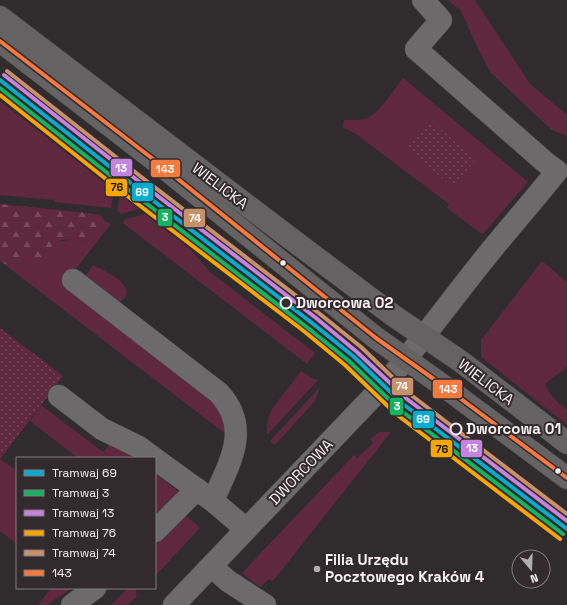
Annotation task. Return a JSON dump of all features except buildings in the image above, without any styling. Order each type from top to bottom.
[{"type":"main road","name":"WIELICKA","points":[[0,17],[283,234],[394,316],[463,363],[567,443]]},
{"type":"main road","name":"WIELICKA","points":[[0,41],[104,120],[364,329],[567,478]]},
{"type":"street","points":[[423,0],[441,20],[416,49],[557,171],[533,202],[489,253],[424,336]]},
{"type":"street","points":[[73,280],[219,393],[229,403],[235,420],[236,440],[234,452],[205,495],[156,531]]},
{"type":"street","name":"DWORCOWA","points":[[174,605],[371,399],[406,360],[424,336]]},
{"type":"street","points":[[59,396],[102,428],[139,447],[154,457]]},
{"type":"street","points":[[156,459],[205,495],[246,529]]},
{"type":"street","points":[[211,566],[228,581],[265,605]]},
{"type":"street","points":[[72,605],[94,589]]},
{"type":"green space","points":[[448,0],[475,0],[530,84],[567,115],[567,136],[552,130],[491,73],[478,49],[461,11]]},
{"type":"green space","points":[[403,78],[528,182],[483,234],[447,208],[449,204],[356,134],[343,127],[344,120],[362,120],[373,115]]},
{"type":"green space","points":[[0,101],[114,190],[111,208],[54,202],[54,200],[0,195]]},
{"type":"green space","points":[[429,119],[476,159],[453,187],[405,147]]},
{"type":"green space","points":[[120,194],[139,209],[121,214],[117,210]]},
{"type":"green space","points":[[0,204],[88,213],[100,215],[105,221],[103,228],[92,241],[71,239],[62,240],[40,258],[24,262],[4,264],[0,261]]},
{"type":"green space","points":[[145,214],[191,250],[210,272],[315,353],[307,364],[123,223],[126,219]]},
{"type":"green space","points":[[105,221],[111,224],[63,285],[224,408],[227,435],[4,264],[23,263],[42,256],[57,242],[74,239],[85,241],[103,228]]},
{"type":"green space","points":[[542,261],[567,282],[567,367],[545,384],[554,398],[567,409],[567,425],[481,357],[481,340]]},
{"type":"green space","points":[[93,265],[114,276],[125,286],[126,292],[124,298],[116,304],[85,277]]},
{"type":"green space","points":[[0,328],[63,376],[0,459]]},
{"type":"green space","points":[[301,371],[318,380],[267,435],[267,422],[272,409]]},
{"type":"green space","points":[[320,387],[315,401],[275,445],[270,441]]},
{"type":"green space","points":[[41,405],[103,452],[109,445],[114,443],[133,457],[77,457],[30,421]]},
{"type":"green space","points":[[379,432],[391,432],[273,581],[269,579],[260,587],[242,573],[354,455],[357,458],[373,443],[370,439]]},
{"type":"green space","points":[[0,459],[16,470],[16,543],[0,531]]},
{"type":"green space","points":[[156,475],[179,492],[156,513]]},
{"type":"green space","points":[[185,515],[200,528],[156,575],[156,545]]},
{"type":"green space","points":[[50,589],[71,589],[47,605],[38,605]]},
{"type":"green space","points":[[127,589],[135,589],[137,596],[128,605],[111,605]]},
{"type":"tram line","name":"74","points":[[7,71],[140,176],[320,314],[361,347],[411,395],[567,514]]},
{"type":"tram line","name":"13","points":[[4,75],[316,318],[357,352],[407,399],[567,521]]},
{"type":"tram line","name":"69","points":[[0,80],[312,323],[353,356],[403,404],[567,529]]},
{"type":"tram line","name":"3","points":[[0,88],[308,328],[349,361],[399,409],[563,534]]},
{"type":"tram line","name":"76","points":[[0,95],[126,195],[305,332],[345,365],[396,414],[560,539]]},
{"type":"transit line","name":"143","points":[[0,41],[153,159],[376,338],[445,387],[567,478]]},
{"type":"place","name":"Dworcowa 02","points":[[286,303]]},
{"type":"place","name":"Dworcowa 01","points":[[456,429]]},
{"type":"place","name":"Filia Urzędu Pocztowego Kraków 4","points":[[317,569]]}]
